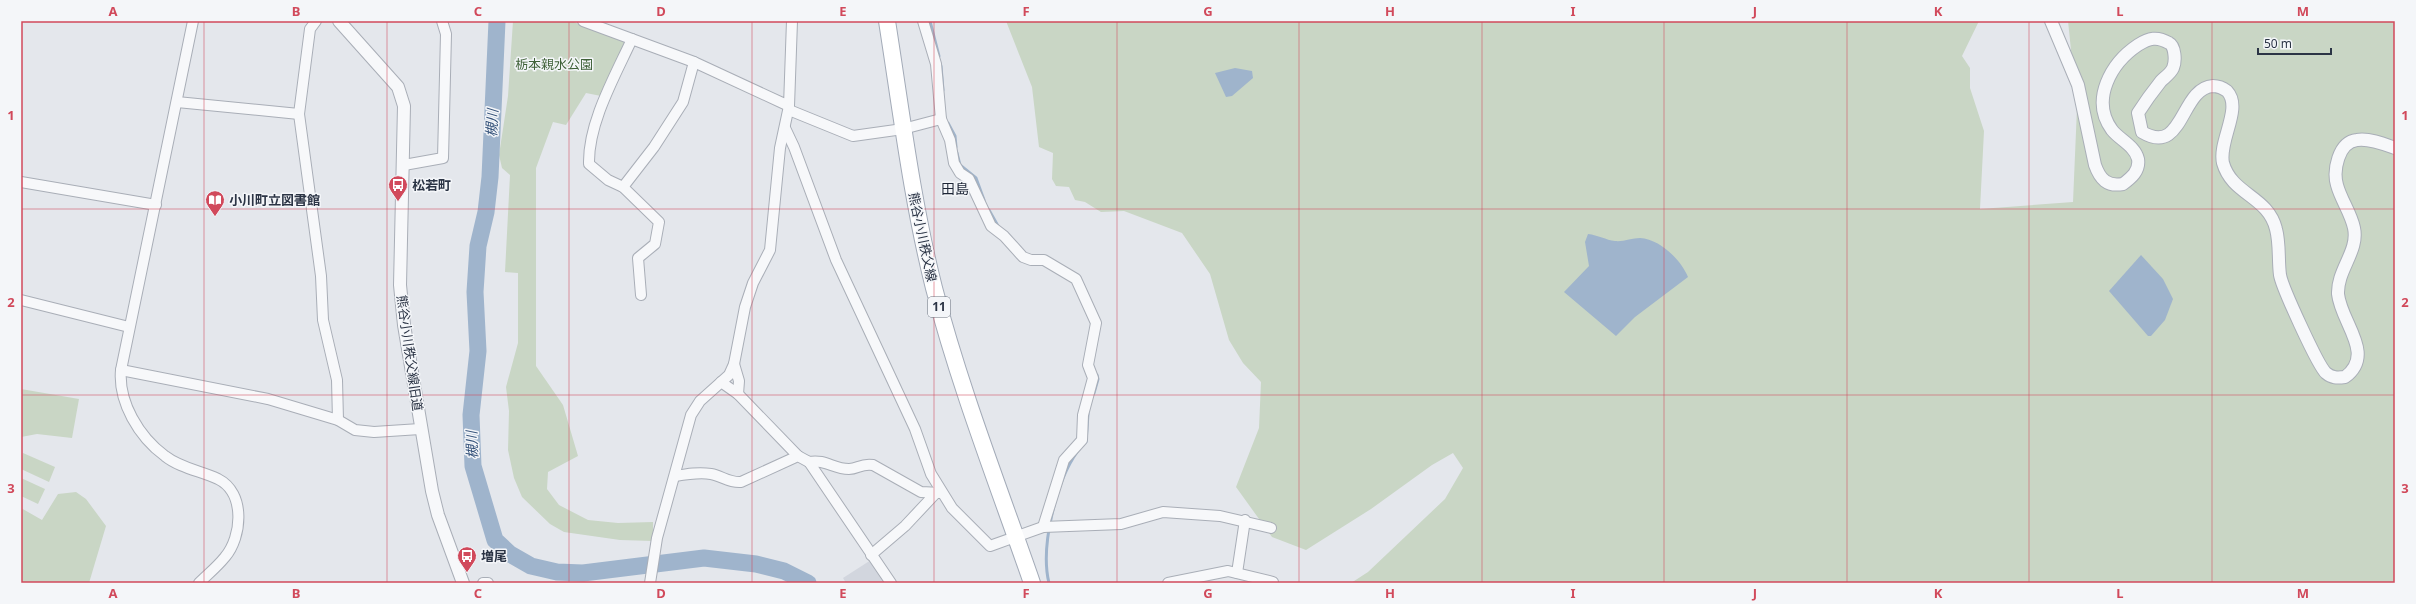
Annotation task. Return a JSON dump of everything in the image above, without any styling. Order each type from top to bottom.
[{"type":"main road","name":"熊谷小川秩父線","points":[[887,21],[920,229],[941,315],[955,362],[1032,583]]},
{"type":"street","points":[[193,21],[156,205],[129,326],[120,382],[122,397],[133,418],[147,438],[165,456],[219,480],[233,494],[237,504],[238,524],[232,547],[225,557],[199,583]]},
{"type":"street","points":[[316,21],[310,29],[299,114],[321,276],[323,320],[337,380],[338,420]]},
{"type":"street","name":"熊谷小川秩父線旧道","points":[[339,21],[398,87],[406,118],[400,285],[404,326],[420,429],[438,515],[463,583]]},
{"type":"street","points":[[404,165],[443,158],[446,34],[442,21]]},
{"type":"street","points":[[582,21],[694,62],[789,108],[853,136],[903,129],[941,119]]},
{"type":"street","points":[[650,583],[657,538],[676,476],[691,415],[700,401],[729,375],[734,364],[745,307],[753,283],[770,250],[780,148],[789,108],[792,21]]},
{"type":"street","points":[[923,21],[936,64],[941,119],[950,140],[954,163],[960,173],[969,179],[991,226],[1004,236],[1023,257],[1031,260],[1044,260],[1076,279],[1096,324],[1088,365],[1093,378],[1084,415],[1082,440],[1064,460],[1042,527]]},
{"type":"street","points":[[2051,21],[2078,85],[2095,164],[2100,177],[2108,184],[2123,184],[2135,174],[2138,160],[2133,149],[2113,131],[2104,109],[2107,82],[2112,68],[2124,55],[2150,38],[2159,38],[2171,44],[2174,50],[2173,68],[2138,113],[2142,132],[2150,137],[2158,138],[2169,135],[2192,100],[2206,87],[2215,86],[2227,91],[2232,101],[2233,111],[2221,152],[2224,165],[2230,178],[2240,189],[2263,204],[2274,220],[2277,232],[2280,275],[2284,287],[2313,352],[2324,372],[2333,378],[2345,377],[2356,367],[2359,359],[2355,341],[2342,310],[2338,294],[2340,279],[2355,244],[2354,227],[2336,184],[2338,156],[2350,142],[2356,140],[2377,142],[2395,148]]},
{"type":"street","points":[[632,39],[605,97],[589,151],[589,164],[608,180],[622,187],[659,222],[655,244],[638,258],[641,295]]},
{"type":"street","points":[[622,187],[654,146],[682,102],[694,62]]},
{"type":"street","points":[[177,102],[299,114]]},
{"type":"street","points":[[785,128],[794,147],[836,260],[915,429],[938,493],[990,546],[1042,527],[1121,524],[1163,512],[1245,520],[1271,528]]},
{"type":"street","points":[[21,182],[156,205]]},
{"type":"street","points":[[21,300],[129,326]]},
{"type":"street","points":[[734,364],[738,381],[738,394]]},
{"type":"street","points":[[121,370],[240,393],[338,420],[355,430],[374,432],[420,429]]},
{"type":"street","points":[[721,382],[738,394],[798,456],[808,462],[870,555],[891,583]]},
{"type":"street","points":[[676,476],[692,473],[712,474],[734,483],[741,482],[798,456]]},
{"type":"street","points":[[808,462],[819,460],[850,469],[864,463],[873,465],[921,492],[938,493]]},
{"type":"street","points":[[870,555],[905,526],[938,493]]},
{"type":"street","points":[[1237,573],[1245,520]]},
{"type":"street","points":[[1168,583],[1228,571],[1273,582]]},
{"type":"street","points":[[483,583],[488,583]]},
{"type":"shaded area","points":[[871,560],[888,583],[846,583],[843,578]]},
{"type":"green space","name":"栃本親水公園","points":[[513,21],[571,21],[625,42],[626,47],[601,96],[586,93],[566,125],[553,122],[536,168],[536,366],[563,405],[578,456],[548,472],[547,489],[559,505],[588,520],[618,523],[653,522],[653,541],[620,540],[564,532],[550,524],[522,497],[514,478],[508,450],[509,411],[506,387],[518,343],[518,273],[505,272],[510,175],[502,168],[499,155],[508,96]]},
{"type":"green space","points":[[1006,21],[1979,21],[1962,56],[1970,68],[1970,88],[1984,131],[1980,209],[2073,202],[2077,108],[2068,21],[2395,21],[2395,583],[1351,583],[1368,572],[1445,499],[1463,468],[1453,453],[1432,465],[1371,509],[1306,550],[1272,537],[1236,487],[1259,428],[1261,382],[1243,363],[1229,340],[1210,274],[1182,233],[1124,211],[1101,212],[1085,202],[1075,200],[1069,187],[1056,186],[1052,179],[1053,153],[1039,147],[1032,87]]},
{"type":"green space","points":[[21,389],[79,399],[72,438],[37,434],[21,437]]},
{"type":"green space","points":[[23,453],[55,467],[49,482],[21,469]]},
{"type":"green space","points":[[21,478],[45,489],[38,504],[21,496]]},
{"type":"green space","points":[[76,492],[86,499],[106,526],[89,583],[21,583],[21,508],[42,520],[58,494]]},
{"type":"water","points":[[1235,68],[1252,71],[1253,78],[1232,96],[1226,97],[1215,73]]},
{"type":"water","points":[[1588,234],[1615,241],[1640,238],[1655,242],[1675,257],[1685,270],[1688,277],[1635,317],[1616,336],[1564,292],[1589,266],[1585,242]]},
{"type":"water","points":[[2141,255],[2163,279],[2173,299],[2165,320],[2151,336],[2148,336],[2109,291]]},
{"type":"waterway","name":"槻川","points":[[497,21],[490,177],[486,212],[478,246],[475,292],[478,351],[471,415],[473,466],[495,540],[510,554],[531,566],[557,572],[583,573],[704,558],[756,564],[784,571],[808,583]]},
{"type":"waterway","points":[[930,21],[939,56]]},
{"type":"waterway","points":[[941,66],[943,90]]},
{"type":"waterway","points":[[948,123],[955,136],[956,147]]},
{"type":"waterway","points":[[957,153],[960,165],[976,178],[984,200]]},
{"type":"waterway","points":[[989,210],[998,226]]},
{"type":"waterway","points":[[1094,393],[1098,379],[1097,375]]},
{"type":"waterway","points":[[1086,442],[1088,414]]},
{"type":"waterway","points":[[1049,583],[1047,552],[1048,534],[1052,515],[1062,480],[1077,452]]},
{"type":"place","name":"松若町","points":[[398,202]]},
{"type":"place","name":"小川町立図書館","points":[[215,217]]},
{"type":"place","name":"増尾","points":[[467,573]]},
{"type":"district","name":"田島","points":[[955,189]]}]
